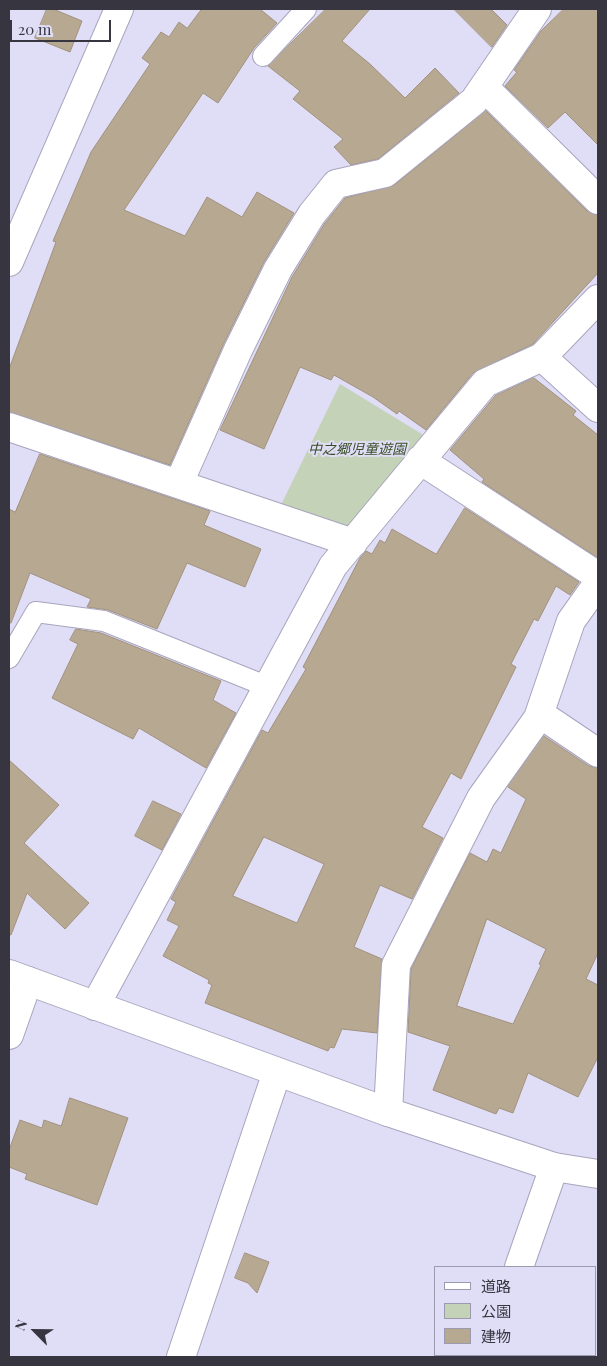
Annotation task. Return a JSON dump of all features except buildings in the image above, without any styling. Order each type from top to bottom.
[{"type":"street","points":[[9,262],[120,9]]},
{"type":"street","points":[[179,483],[238,350],[278,268],[312,214],[336,184],[385,173],[474,100],[485,88],[537,9]]},
{"type":"street","points":[[485,88],[598,200]]},
{"type":"street","points":[[95,1006],[266,686],[333,566],[485,383],[542,356],[598,299]]},
{"type":"street","points":[[542,356],[598,408]]},
{"type":"street","points":[[9,427],[353,543]]},
{"type":"street","points":[[420,460],[598,576]]},
{"type":"street","points":[[388,1112],[396,965],[481,798],[540,714],[570,621],[598,583]]},
{"type":"street","points":[[540,714],[598,753]]},
{"type":"street","points":[[9,1035],[18,978],[388,1112],[554,1167],[598,1174]]},
{"type":"street","points":[[181,1357],[277,1072]]},
{"type":"street","points":[[519,1266],[554,1167]]},
{"type":"lane","points":[[263,56],[306,9]]},
{"type":"lane","points":[[9,658],[36,612],[104,620],[266,686]]},
{"type":"green space","name":"中之郷児童遊園","points":[[340,384],[425,436],[351,532],[279,509]]}]
